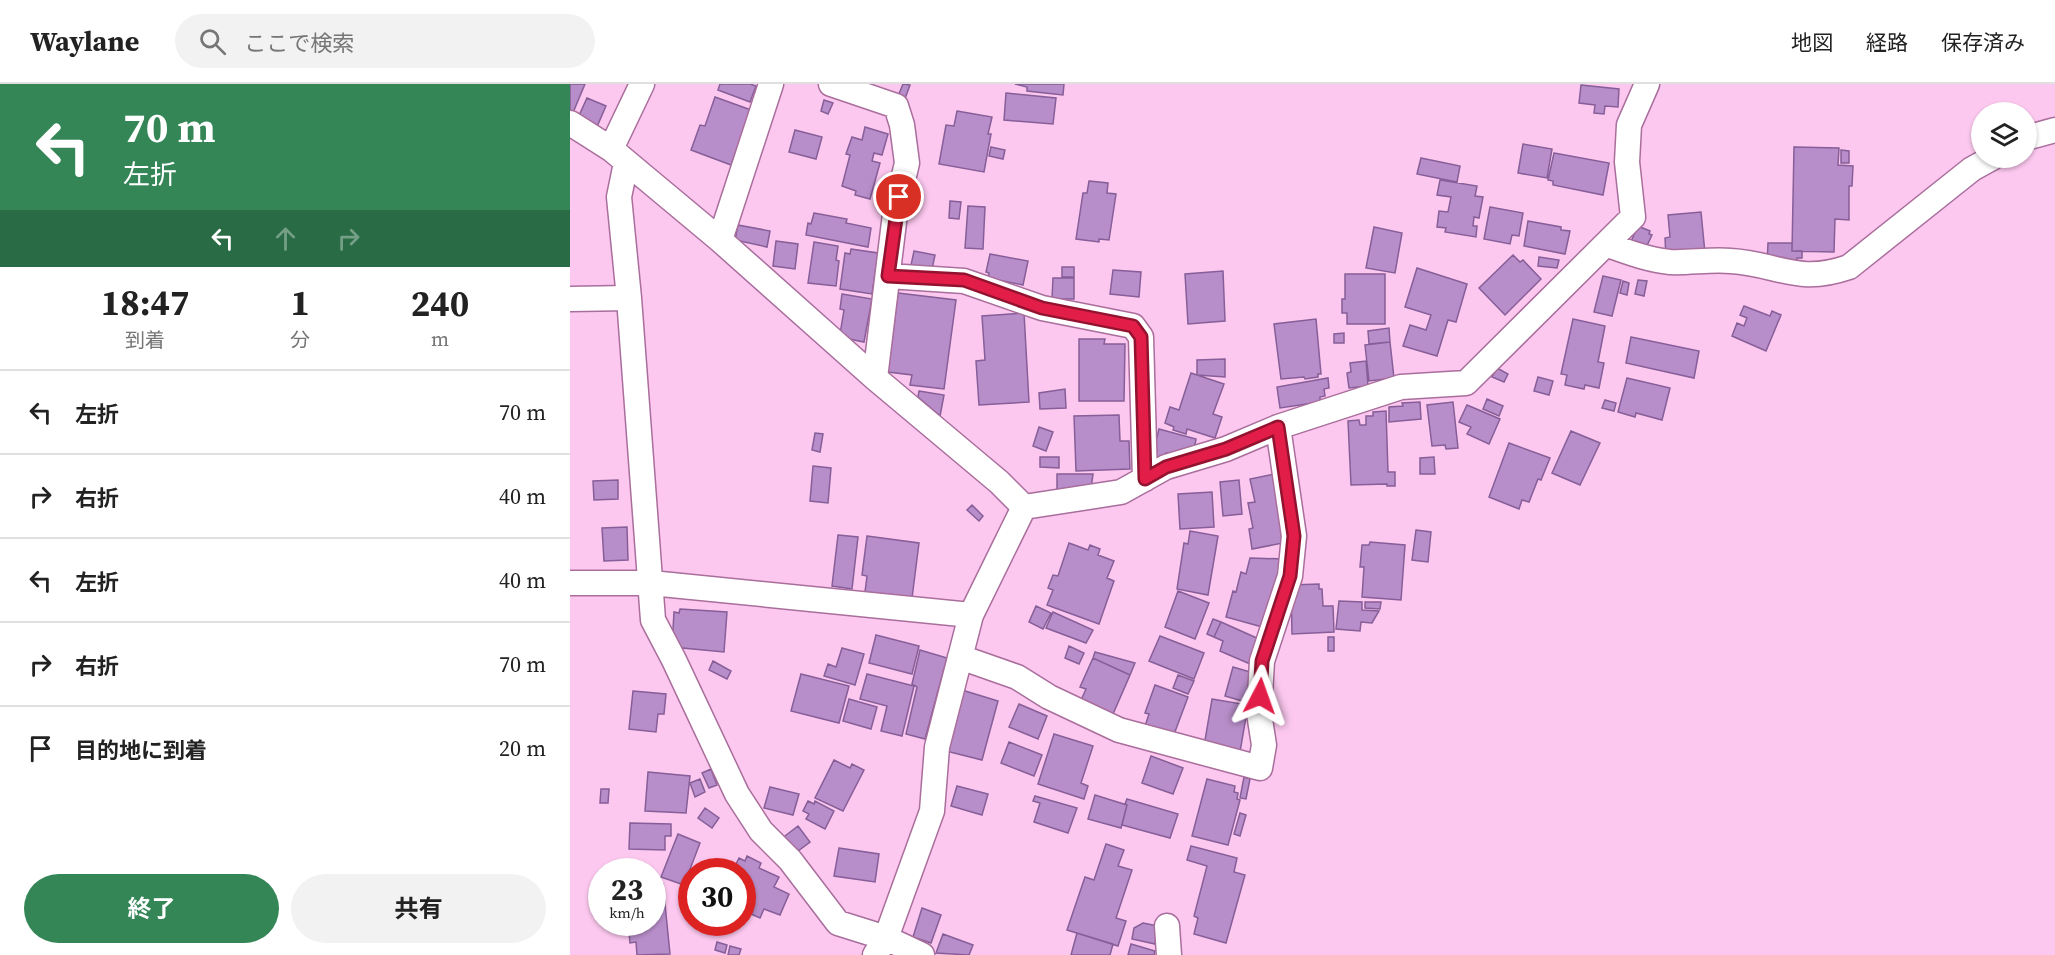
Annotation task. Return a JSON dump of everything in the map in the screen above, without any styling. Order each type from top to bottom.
[{"type":"street","points":[[642,84],[619,156],[618,196],[629,298],[653,620],[737,794],[761,831],[790,860],[838,922],[881,947],[922,955]]},
{"type":"street","points":[[720,240],[771,84]]},
{"type":"street","points":[[831,84],[896,106],[902,125],[907,163],[895,214],[875,378]]},
{"type":"street","points":[[1024,507],[1121,492],[1166,467],[1226,449],[1278,427],[1401,387],[1466,383],[1608,245],[1633,217],[1627,162],[1629,125],[1647,84]]},
{"type":"street","points":[[570,123],[619,156],[720,240],[875,378],[999,482],[1024,507]]},
{"type":"street","points":[[2037,135],[2055,130]]},
{"type":"street","points":[[1608,245],[1648,259],[1671,262],[1733,261],[1803,276],[1829,274],[1849,267],[1974,168]]},
{"type":"street","points":[[888,276],[964,280],[1042,308],[1133,326],[1141,337],[1145,479]]},
{"type":"street","points":[[570,299],[629,298]]},
{"type":"street","points":[[960,657],[1017,677],[1049,697],[1119,730],[1260,768],[1264,745],[1259,713],[1262,661],[1290,576],[1294,536],[1278,427]]},
{"type":"street","points":[[881,947],[932,811],[937,747],[971,615],[1024,507]]},
{"type":"street","points":[[570,583],[651,583],[971,615]]},
{"type":"street","points":[[1167,926],[1169,955]]},
{"type":"building","points":[[570,84],[585,84],[572,115],[570,115]]},
{"type":"building","points":[[720,84],[756,86],[750,102],[718,90]]},
{"type":"building","points":[[903,84],[910,85],[903,104],[896,101]]},
{"type":"building","points":[[1015,84],[1064,84],[1063,95],[1027,91],[1027,87]]},
{"type":"building","points":[[1581,85],[1619,89],[1618,107],[1605,106],[1604,114],[1594,113],[1595,105],[1579,103]]},
{"type":"building","points":[[1006,93],[1056,98],[1053,124],[1004,120]]},
{"type":"building","points":[[715,97],[751,110],[731,165],[691,150],[700,125],[705,126]]},
{"type":"building","points":[[587,98],[606,106],[596,129],[577,120]]},
{"type":"building","points":[[824,100],[833,103],[828,114],[821,111]]},
{"type":"building","points":[[957,111],[992,117],[984,172],[939,164],[946,125],[954,126]]},
{"type":"building","points":[[865,127],[888,134],[882,155],[874,153],[872,161],[880,163],[870,199],[855,195],[856,191],[842,186],[850,155],[846,154],[852,137],[862,140]]},
{"type":"building","points":[[795,130],[822,137],[816,159],[789,152]]},
{"type":"building","points":[[1523,144],[1552,149],[1547,178],[1518,173]]},
{"type":"building","points":[[991,147],[1005,150],[1003,159],[989,156]]},
{"type":"building","points":[[1794,147],[1839,148],[1838,165],[1853,166],[1852,186],[1849,186],[1849,220],[1835,219],[1834,252],[1792,251]]},
{"type":"building","points":[[1841,150],[1849,151],[1849,163],[1841,163]]},
{"type":"building","points":[[1554,153],[1609,163],[1603,195],[1553,185],[1553,181],[1548,180]]},
{"type":"building","points":[[1421,158],[1460,166],[1457,182],[1417,174]]},
{"type":"building","points":[[1440,180],[1477,186],[1475,196],[1483,197],[1479,218],[1474,217],[1473,226],[1477,226],[1476,237],[1445,232],[1446,228],[1437,227],[1439,211],[1448,212],[1451,197],[1437,195]]},
{"type":"building","points":[[1089,181],[1108,183],[1107,193],[1116,194],[1109,240],[1099,239],[1099,242],[1076,239],[1083,193],[1087,193]]},
{"type":"building","points":[[950,201],[961,202],[959,219],[949,218]]},
{"type":"building","points":[[968,206],[985,207],[983,249],[965,248]]},
{"type":"building","points":[[1490,207],[1523,213],[1519,236],[1512,235],[1510,244],[1484,239]]},
{"type":"building","points":[[1701,212],[1705,253],[1666,257],[1665,238],[1670,237],[1668,215]]},
{"type":"building","points":[[814,213],[847,219],[846,223],[871,228],[868,247],[806,235],[808,223],[811,224]]},
{"type":"building","points":[[1528,221],[1561,227],[1561,230],[1570,231],[1565,254],[1524,246]]},
{"type":"building","points":[[738,225],[770,231],[767,247],[735,240]]},
{"type":"building","points":[[1638,226],[1650,231],[1649,234],[1652,235],[1643,254],[1628,248]]},
{"type":"building","points":[[1374,227],[1402,233],[1395,273],[1366,268]]},
{"type":"building","points":[[776,241],[798,244],[795,269],[773,266]]},
{"type":"building","points":[[814,242],[838,246],[836,286],[808,283]]},
{"type":"building","points":[[1768,243],[1792,243],[1792,251],[1802,251],[1802,258],[1797,258],[1797,263],[1767,263]]},
{"type":"building","points":[[851,249],[878,253],[872,294],[840,289],[845,253],[850,254]]},
{"type":"building","points":[[914,251],[935,255],[931,274],[910,270]]},
{"type":"building","points":[[990,254],[1028,261],[1023,285],[988,278],[989,273],[986,272]]},
{"type":"building","points":[[1513,255],[1520,262],[1523,260],[1541,279],[1505,315],[1479,288]]},
{"type":"building","points":[[1539,257],[1559,260],[1557,268],[1538,266]]},
{"type":"building","points":[[1062,267],[1074,267],[1074,277],[1062,277]]},
{"type":"building","points":[[1417,268],[1467,284],[1456,322],[1448,320],[1437,356],[1403,346],[1410,325],[1426,330],[1431,315],[1405,307]]},
{"type":"building","points":[[1113,270],[1141,272],[1139,297],[1110,294]]},
{"type":"building","points":[[1223,271],[1225,321],[1188,324],[1185,274]]},
{"type":"building","points":[[1345,274],[1385,274],[1385,324],[1347,324],[1347,313],[1342,313],[1342,299],[1345,299]]},
{"type":"building","points":[[1603,276],[1621,280],[1612,316],[1594,312]]},
{"type":"building","points":[[1053,278],[1074,278],[1074,299],[1052,299]]},
{"type":"building","points":[[1638,280],[1647,281],[1644,296],[1635,294]]},
{"type":"building","points":[[1623,281],[1629,283],[1627,295],[1620,293]]},
{"type":"building","points":[[898,293],[956,300],[944,389],[910,385],[912,375],[888,372]]},
{"type":"building","points":[[842,294],[872,299],[864,342],[844,338],[840,334],[844,310],[840,309]]},
{"type":"building","points":[[1744,306],[1770,316],[1772,311],[1781,315],[1766,351],[1732,336],[1737,323],[1744,326],[1747,318],[1740,315]]},
{"type":"building","points":[[1024,313],[1029,402],[979,405],[976,361],[985,360],[982,316]]},
{"type":"building","points":[[1316,319],[1321,374],[1318,374],[1318,377],[1305,379],[1304,377],[1281,379],[1274,324]]},
{"type":"building","points":[[1573,319],[1605,326],[1598,362],[1604,363],[1599,388],[1585,385],[1584,389],[1565,385],[1567,375],[1561,374]]},
{"type":"building","points":[[1389,328],[1390,342],[1369,344],[1368,331]]},
{"type":"building","points":[[1344,333],[1344,343],[1334,343],[1334,334]]},
{"type":"building","points":[[1631,337],[1699,351],[1694,378],[1626,363]]},
{"type":"building","points":[[1079,339],[1105,339],[1104,344],[1125,344],[1124,401],[1079,401]]},
{"type":"building","points":[[1390,342],[1394,378],[1369,381],[1365,345]]},
{"type":"building","points":[[1225,359],[1225,377],[1197,375],[1197,360]]},
{"type":"building","points":[[1366,361],[1368,386],[1349,388],[1347,373],[1351,372],[1350,363]]},
{"type":"building","points":[[1497,368],[1508,374],[1504,382],[1492,377]]},
{"type":"building","points":[[1191,373],[1224,384],[1213,414],[1222,417],[1215,438],[1187,429],[1186,434],[1173,430],[1174,427],[1165,423],[1170,407],[1179,410]]},
{"type":"building","points":[[1538,377],[1553,381],[1549,395],[1534,391]]},
{"type":"building","points":[[1328,378],[1329,388],[1324,389],[1325,396],[1320,397],[1320,402],[1280,408],[1277,387]]},
{"type":"building","points":[[1627,378],[1670,388],[1662,420],[1636,413],[1635,417],[1618,412]]},
{"type":"building","points":[[1065,389],[1066,408],[1040,409],[1039,393]]},
{"type":"building","points":[[919,391],[944,395],[940,416],[918,397]]},
{"type":"building","points":[[1487,399],[1503,406],[1499,416],[1483,409]]},
{"type":"building","points":[[1605,400],[1616,403],[1614,411],[1602,408]]},
{"type":"building","points":[[1420,402],[1421,419],[1389,422],[1389,407],[1403,406],[1402,403]]},
{"type":"building","points":[[1453,402],[1458,448],[1446,449],[1445,445],[1432,446],[1427,405]]},
{"type":"building","points":[[1467,405],[1500,419],[1489,444],[1467,434],[1471,427],[1459,422]]},
{"type":"building","points":[[1386,411],[1388,472],[1395,472],[1395,486],[1387,486],[1387,484],[1351,485],[1348,421],[1359,420],[1360,425],[1366,425],[1366,416],[1373,416],[1373,412]]},
{"type":"building","points":[[1119,415],[1120,441],[1129,441],[1130,469],[1076,471],[1074,416]]},
{"type":"building","points":[[1039,427],[1053,432],[1046,451],[1033,446]]},
{"type":"building","points":[[1159,429],[1196,439],[1194,450],[1182,457],[1166,453],[1164,461],[1155,458],[1157,450],[1154,449]]},
{"type":"building","points":[[1571,431],[1600,443],[1580,485],[1552,473]]},
{"type":"building","points":[[815,433],[823,434],[820,452],[812,450]]},
{"type":"building","points":[[1509,443],[1550,458],[1529,502],[1522,500],[1519,509],[1489,497]]},
{"type":"building","points":[[1040,457],[1059,457],[1059,468],[1040,467]]},
{"type":"building","points":[[1434,457],[1435,474],[1420,474],[1420,458]]},
{"type":"building","points":[[813,466],[831,468],[828,503],[810,501]]},
{"type":"building","points":[[1057,474],[1093,474],[1091,489],[1057,489]]},
{"type":"building","points":[[1275,474],[1288,542],[1252,549],[1249,529],[1253,528],[1248,503],[1255,502],[1250,479]]},
{"type":"building","points":[[618,480],[618,499],[594,500],[593,481]]},
{"type":"building","points":[[1239,480],[1242,514],[1223,516],[1220,482]]},
{"type":"building","points":[[1212,492],[1214,527],[1180,529],[1178,494]]},
{"type":"building","points":[[972,505],[983,516],[979,521],[967,510]]},
{"type":"building","points":[[627,527],[628,560],[604,561],[602,528]]},
{"type":"building","points":[[1416,530],[1431,532],[1428,562],[1412,560]]},
{"type":"building","points":[[1190,531],[1218,536],[1208,595],[1177,589],[1184,543],[1188,544]]},
{"type":"building","points":[[838,535],[858,537],[852,589],[832,586]]},
{"type":"building","points":[[867,536],[919,543],[912,598],[865,592],[867,576],[862,575]]},
{"type":"building","points":[[1370,542],[1405,545],[1401,600],[1362,597],[1364,567],[1360,567],[1362,545],[1369,545]]},
{"type":"building","points":[[1069,543],[1088,550],[1090,545],[1100,549],[1098,555],[1114,561],[1107,578],[1114,581],[1099,624],[1047,605],[1053,590],[1048,588],[1053,575],[1058,576]]},
{"type":"building","points":[[1250,558],[1285,559],[1266,628],[1226,617],[1233,591],[1236,592],[1241,572],[1246,574]]},
{"type":"building","points":[[1319,584],[1319,589],[1322,589],[1323,606],[1333,606],[1334,632],[1292,634],[1291,585]]},
{"type":"building","points":[[1178,591],[1209,603],[1195,639],[1165,627]]},
{"type":"building","points":[[1339,601],[1362,602],[1362,610],[1379,611],[1372,623],[1361,622],[1360,631],[1336,629]]},
{"type":"building","points":[[1365,602],[1381,602],[1380,609],[1365,608]]},
{"type":"building","points":[[1036,606],[1051,613],[1043,629],[1029,622]]},
{"type":"building","points":[[680,609],[727,612],[724,652],[672,647],[674,612],[679,613]]},
{"type":"building","points":[[1053,612],[1093,630],[1086,643],[1046,628]]},
{"type":"building","points":[[1213,619],[1221,622],[1214,637],[1207,634]]},
{"type":"building","points":[[1221,622],[1259,639],[1250,664],[1220,651],[1223,641],[1214,637]]},
{"type":"building","points":[[876,635],[919,646],[912,674],[869,663]]},
{"type":"building","points":[[1160,636],[1204,653],[1194,679],[1149,661]]},
{"type":"building","points":[[1328,637],[1334,637],[1334,651],[1328,651]]},
{"type":"building","points":[[1069,646],[1084,653],[1079,664],[1065,658]]},
{"type":"building","points":[[842,648],[864,654],[855,685],[824,676],[828,664],[836,667]]},
{"type":"building","points":[[920,650],[947,658],[925,739],[906,734],[917,687],[912,684]]},
{"type":"building","points":[[1095,652],[1135,663],[1130,675],[1093,658]]},
{"type":"building","points":[[1093,658],[1130,675],[1113,714],[1081,700],[1086,689],[1080,687]]},
{"type":"building","points":[[713,661],[731,671],[727,679],[709,670]]},
{"type":"building","points":[[1233,667],[1257,674],[1249,703],[1225,696]]},
{"type":"building","points":[[801,674],[849,686],[839,723],[791,711]]},
{"type":"building","points":[[867,674],[914,686],[902,736],[881,731],[887,706],[860,699]]},
{"type":"building","points":[[1178,675],[1194,681],[1188,694],[1173,688]]},
{"type":"building","points":[[1155,685],[1188,697],[1173,737],[1145,726],[1149,714],[1145,713]]},
{"type":"building","points":[[962,690],[998,701],[982,760],[946,751]]},
{"type":"building","points":[[633,691],[666,694],[664,714],[658,714],[656,732],[629,729]]},
{"type":"building","points":[[849,699],[877,707],[871,729],[843,721]]},
{"type":"building","points":[[1212,699],[1248,705],[1239,758],[1203,752]]},
{"type":"building","points":[[1019,704],[1047,716],[1038,739],[1009,727]]},
{"type":"building","points":[[1054,734],[1093,746],[1081,783],[1088,786],[1084,799],[1038,784]]},
{"type":"building","points":[[1009,742],[1042,755],[1034,776],[1001,763]]},
{"type":"building","points":[[1151,756],[1183,768],[1173,794],[1142,783]]},
{"type":"building","points":[[834,760],[850,768],[852,764],[864,770],[843,811],[815,798]]},
{"type":"building","points":[[711,769],[717,785],[709,788],[702,773]]},
{"type":"building","points":[[648,772],[690,776],[686,813],[645,811]]},
{"type":"building","points":[[1244,777],[1250,779],[1246,799],[1240,798]]},
{"type":"building","points":[[700,779],[705,792],[695,797],[690,783]]},
{"type":"building","points":[[1207,779],[1235,786],[1234,792],[1238,793],[1237,799],[1240,800],[1228,845],[1192,836]]},
{"type":"building","points":[[957,786],[988,794],[982,815],[951,806]]},
{"type":"building","points":[[770,787],[799,794],[793,815],[764,808]]},
{"type":"building","points":[[601,789],[609,789],[608,803],[600,803]]},
{"type":"building","points":[[1095,795],[1127,805],[1121,828],[1088,819]]},
{"type":"building","points":[[1035,796],[1077,808],[1068,833],[1034,822],[1040,803],[1033,801]]},
{"type":"building","points":[[1127,799],[1178,814],[1170,838],[1122,825]]},
{"type":"building","points":[[808,801],[814,804],[815,801],[834,811],[825,829],[806,819],[809,814],[803,811]]},
{"type":"building","points":[[705,808],[719,818],[712,828],[698,818]]},
{"type":"building","points":[[1240,813],[1246,815],[1240,836],[1234,834]]},
{"type":"building","points":[[630,823],[671,824],[671,836],[665,836],[665,850],[629,849]]},
{"type":"building","points":[[798,826],[810,842],[794,854],[781,839]]},
{"type":"building","points":[[678,834],[700,843],[694,858],[678,858],[678,883],[666,879],[666,864]]},
{"type":"building","points":[[1106,844],[1124,850],[1118,866],[1132,870],[1116,918],[1126,921],[1118,946],[1067,930],[1085,877],[1094,880]]},
{"type":"building","points":[[1191,846],[1237,858],[1234,872],[1245,875],[1226,943],[1194,934],[1198,918],[1194,916],[1207,866],[1187,860]]},
{"type":"building","points":[[839,848],[879,854],[875,882],[834,876]]},
{"type":"building","points":[[756,860],[761,863],[759,868],[779,877],[774,887],[789,894],[780,915],[764,909],[760,918],[756,916]]},
{"type":"building","points":[[922,908],[941,915],[931,943],[913,937]]},
{"type":"building","points":[[666,914],[670,954],[637,955],[636,942],[630,943],[629,936],[666,936]]},
{"type":"building","points":[[1143,923],[1158,926],[1155,944],[1132,939],[1134,928]]},
{"type":"building","points":[[1077,933],[1113,944],[1110,955],[1071,955]]},
{"type":"building","points":[[943,934],[973,945],[969,955],[936,953]]},
{"type":"building","points":[[717,942],[727,945],[725,953],[715,950]]},
{"type":"building","points":[[1131,944],[1155,951],[1154,955],[1128,955]]},
{"type":"building","points":[[730,946],[741,949],[739,955],[728,955]]},
{"type":"route","points":[[899,197],[888,276],[964,280],[1042,308],[1133,326],[1141,337],[1145,479],[1166,467],[1226,449],[1278,427],[1294,536],[1290,576],[1262,661],[1260,696]]}]
